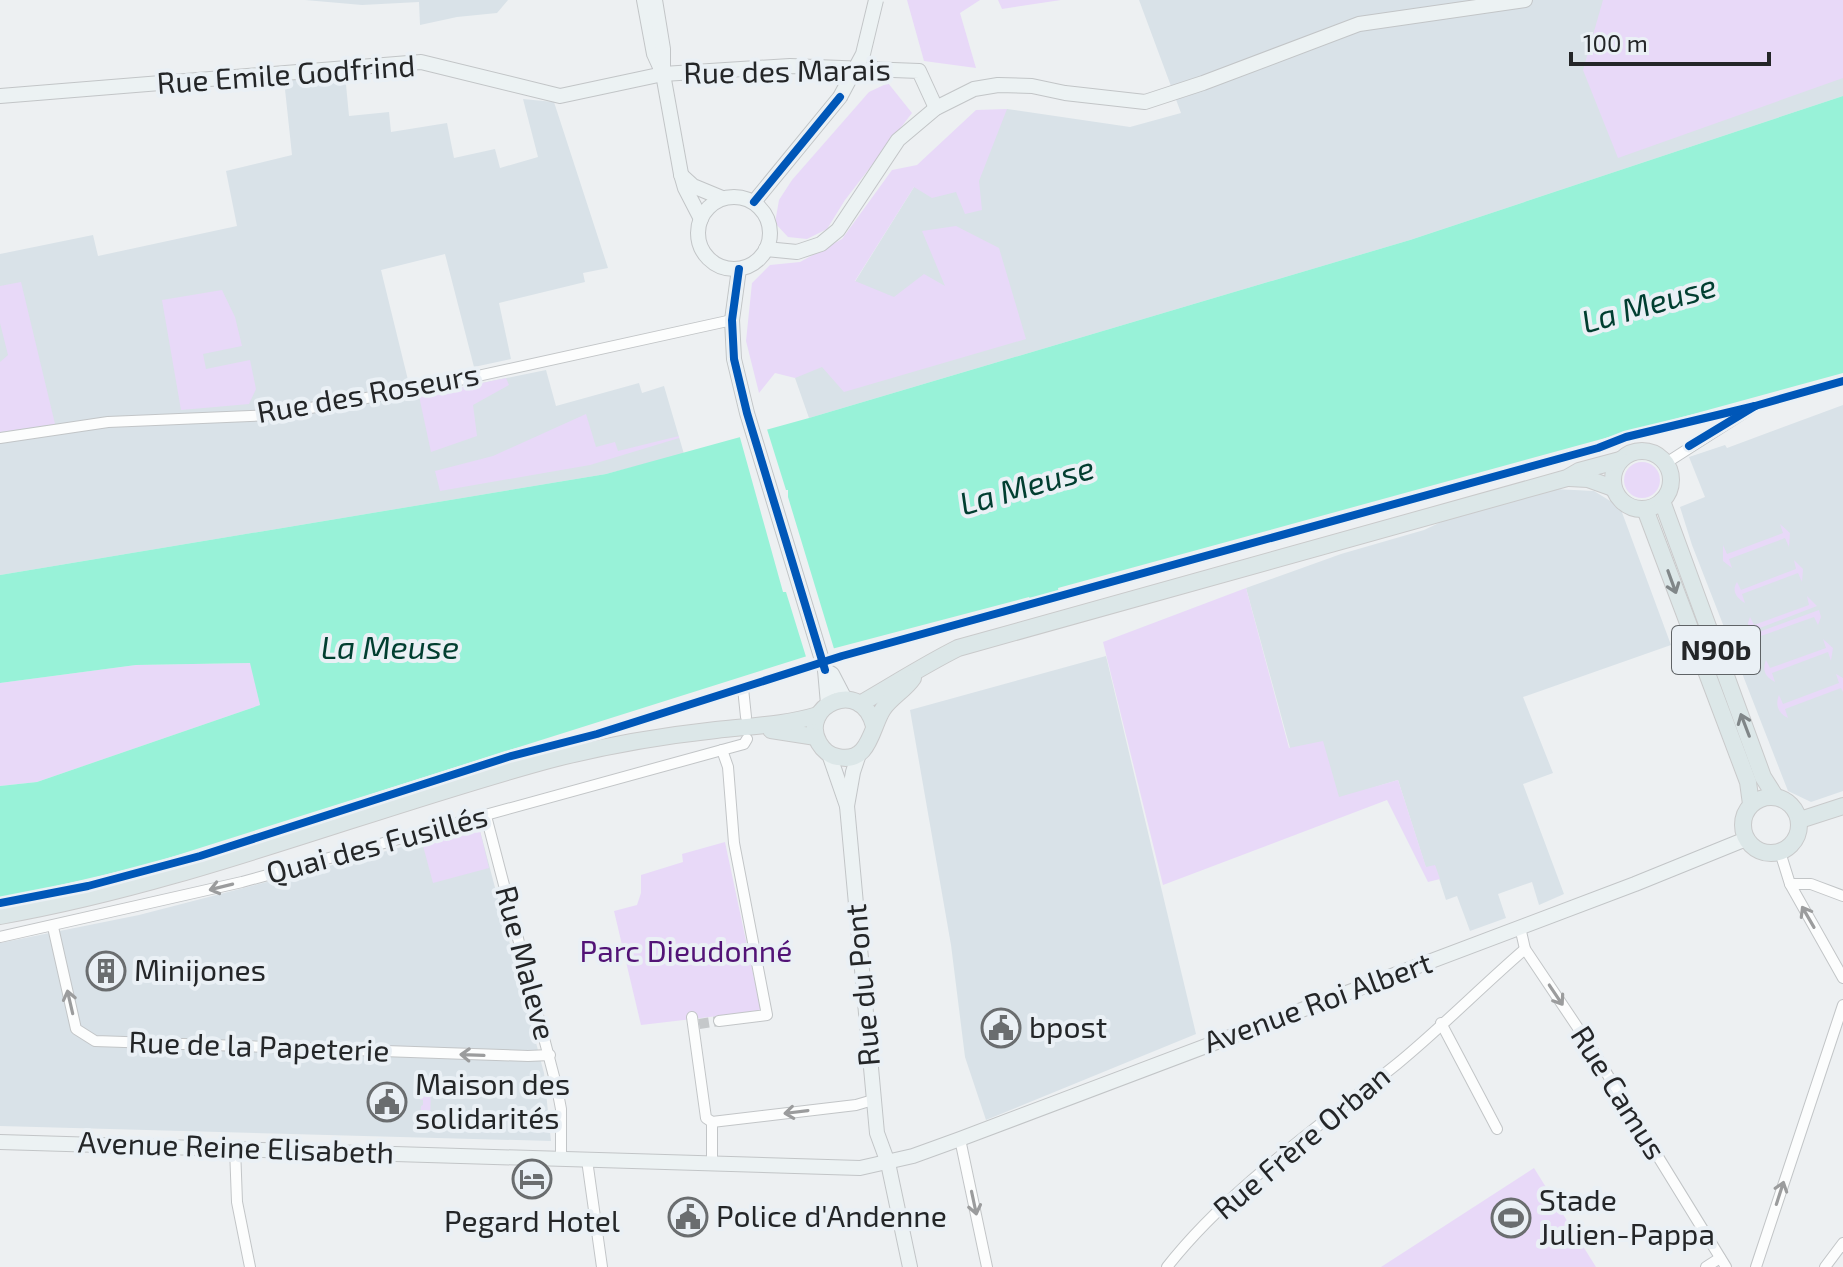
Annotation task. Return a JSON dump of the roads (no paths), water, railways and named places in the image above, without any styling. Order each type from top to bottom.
[{"type":"main road","points":[[644,0],[654,54],[663,74]]},
{"type":"main road","points":[[655,0],[663,49],[663,74],[681,174],[701,219]]},
{"type":"main road","points":[[754,202],[840,97],[863,54],[876,0]]},
{"type":"main road","name":"Rue des Marais","points":[[766,249],[797,252],[821,244],[838,230],[898,140],[936,108],[974,89],[998,85],[1032,86],[1145,102],[1359,24],[1525,0]]},
{"type":"main road","name":"Rue Emile Godfrind","points":[[0,96],[421,62],[560,96],[663,74]]},
{"type":"main road","name":"Rue des Marais","points":[[663,74],[790,66],[919,71],[936,108]]},
{"type":"main road","points":[[681,174],[693,186],[722,198],[739,197],[754,202],[766,215],[770,232],[766,249],[755,262],[739,269],[712,261],[702,250],[698,236],[701,219],[709,206],[722,198]]},
{"type":"main road","points":[[739,269],[732,320],[734,359],[747,413],[825,670],[823,710],[815,726],[816,737],[829,754],[839,757],[859,754],[867,747],[884,707],[911,682],[919,670]]},
{"type":"main road","points":[[0,916],[113,892],[199,868],[551,760],[641,741],[750,728],[823,710],[852,701],[970,644],[1567,478],[1579,471],[1620,460],[1638,450],[1649,451],[1666,463],[1671,483],[1662,501],[1645,509],[1630,506],[1620,499],[1613,488],[1614,468],[1620,460]]},
{"type":"main road","points":[[1567,478],[1588,479],[1613,488]]},
{"type":"main road","name":"N90b","points":[[1662,501],[1763,777],[1775,796]]},
{"type":"main road","name":"N90b","points":[[1645,509],[1748,782],[1751,804]]},
{"type":"main road","points":[[825,670],[832,674],[852,701],[867,709],[874,726]]},
{"type":"main road","points":[[750,728],[816,737]]},
{"type":"main road","name":"Rue du Pont","points":[[829,754],[847,806],[877,1133],[888,1163],[910,1267]]},
{"type":"main road","name":"Rue du Pont","points":[[847,806],[859,754]]},
{"type":"main road","points":[[1775,796],[1791,804],[1800,820],[1796,839],[1780,852],[1761,851],[1746,839],[1743,820],[1751,804],[1762,797],[1775,796]]},
{"type":"main road","points":[[1800,820],[1843,806]]},
{"type":"main road","name":"Avenue Roi Albert","points":[[888,1163],[960,1139],[1746,839]]},
{"type":"main road","name":"Avenue Reine Elisabeth","points":[[0,1142],[860,1168],[888,1163]]},
{"type":"street","name":"Rue des Roseurs","points":[[0,438],[108,422],[271,415],[428,387],[732,320]]},
{"type":"street","points":[[1666,463],[1755,406]]},
{"type":"street","points":[[743,688],[750,728]]},
{"type":"street","name":"Quai des Fusillés","points":[[0,937],[242,882],[486,816],[744,744],[750,728]]},
{"type":"street","points":[[719,1021],[767,1015],[734,843],[728,767],[722,750]]},
{"type":"street","name":"Rue Maleve","points":[[486,816],[550,1055],[561,1109],[561,1160]]},
{"type":"street","points":[[1780,852],[1790,884],[1843,978]]},
{"type":"street","points":[[1790,884],[1811,884],[1843,896]]},
{"type":"street","name":"Rue de la Papeterie","points":[[53,927],[76,1029],[95,1041],[550,1055]]},
{"type":"street","name":"Rue Camus","points":[[1520,927],[1525,949],[1588,1043],[1723,1262],[1706,1267]]},
{"type":"street","name":"Rue Frère Orban","points":[[1167,1267],[1186,1243],[1243,1190],[1400,1061],[1525,949]]},
{"type":"street","points":[[1756,1267],[1843,1005]]},
{"type":"street","points":[[695,1022],[706,1118],[712,1122],[856,1105],[873,1100]]},
{"type":"street","points":[[1441,1023],[1497,1129]]},
{"type":"street","points":[[712,1122],[712,1163]]},
{"type":"street","points":[[960,1139],[987,1267]]},
{"type":"street","points":[[235,1148],[237,1202],[250,1267]]},
{"type":"street","points":[[587,1160],[602,1267]]},
{"type":"street","points":[[1825,1267],[1843,1243]]},
{"type":"water","name":"La Meuse","points":[[1843,96],[1843,373],[1058,588],[1059,594],[1031,601],[1029,597],[820,652],[146,865],[0,899],[0,786],[37,782],[260,705],[250,663],[136,665],[0,683],[0,575],[606,474],[809,418],[1410,240]]},
{"type":"tunnel","points":[[699,1024],[719,1021]]},
{"type":"place","name":"Minijones","points":[[106,971]]},
{"type":"place","name":"bpost","points":[[1001,1028]]},
{"type":"place","name":"Maison des solidarités","points":[[387,1102]]},
{"type":"place","name":"Pegard Hotel","points":[[532,1179]]},
{"type":"place","name":"Police d'Andenne","points":[[688,1217]]},
{"type":"place","name":"Stade Julien-Pappa","points":[[1511,1218]]},
{"type":"park label","name":"Parc Dieudonné","points":[[686,952]]}]
